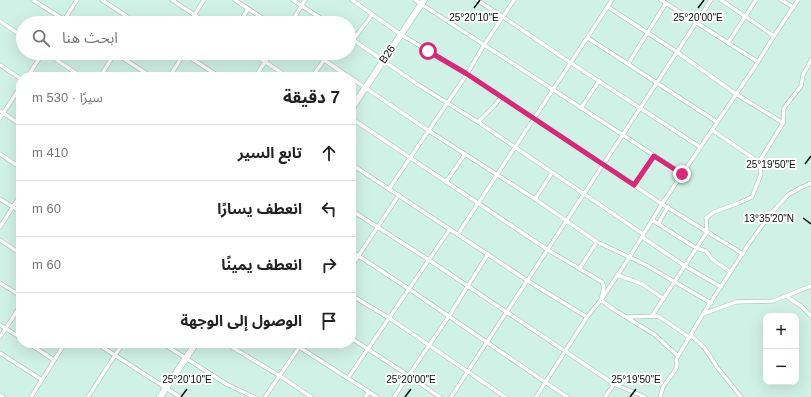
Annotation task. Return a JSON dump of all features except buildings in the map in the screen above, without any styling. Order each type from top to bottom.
[{"type":"highway","name":"B26","points":[[356,102],[422,2]]},
{"type":"highway","points":[[160,397],[193,348]]},
{"type":"street","points":[[34,0],[55,16]]},
{"type":"street","points":[[67,16],[77,0]]},
{"type":"street","points":[[172,0],[194,15],[204,0]]},
{"type":"street","points":[[235,0],[259,16]]},
{"type":"street","points":[[293,0],[317,16]]},
{"type":"street","points":[[296,16],[306,0]]},
{"type":"street","points":[[352,0],[400,34],[467,74],[662,204],[743,254]]},
{"type":"street","points":[[415,0],[422,2],[484,45],[682,174]]},
{"type":"street","points":[[476,0],[503,16],[571,63],[700,147]]},
{"type":"street","points":[[389,189],[467,74],[514,0]]},
{"type":"street","points":[[458,234],[612,0]]},
{"type":"street","points":[[661,0],[758,62]]},
{"type":"street","points":[[451,397],[712,0]]},
{"type":"street","points":[[721,0],[774,36]]},
{"type":"street","points":[[728,43],[756,0]]},
{"type":"street","points":[[781,0],[793,7]]},
{"type":"street","points":[[536,397],[587,317],[601,300],[629,258],[662,204],[798,0]]},
{"type":"street","points":[[104,1],[125,16]]},
{"type":"street","points":[[628,64],[666,4]]},
{"type":"street","points":[[608,6],[678,52],[736,94],[783,123]]},
{"type":"street","points":[[244,16],[248,9]]},
{"type":"street","points":[[356,36],[372,15]]},
{"type":"street","points":[[0,21],[16,32]]},
{"type":"street","points":[[588,38],[717,122]]},
{"type":"street","points":[[356,42],[447,104],[478,122],[584,194],[685,266],[721,288]]},
{"type":"street","points":[[31,72],[40,60]]},
{"type":"street","points":[[56,60],[74,72]]},
{"type":"street","points":[[103,72],[111,60]]},
{"type":"street","points":[[126,60],[144,72]]},
{"type":"street","points":[[172,72],[179,60]]},
{"type":"street","points":[[194,60],[212,72]]},
{"type":"street","points":[[262,60],[280,72]]},
{"type":"street","points":[[316,72],[324,60],[341,72]]},
{"type":"street","points":[[652,316],[707,232],[706,218],[714,212],[752,197],[761,174],[759,162],[783,123],[784,108],[801,86],[803,75],[811,60]]},
{"type":"street","points":[[258,72],[265,62]]},
{"type":"street","points":[[0,65],[16,76]]},
{"type":"street","points":[[581,108],[599,81]]},
{"type":"street","points":[[356,82],[597,242],[644,264],[710,303]]},
{"type":"street","points":[[0,118],[2,112],[16,93]]},
{"type":"street","points":[[478,122],[494,106],[501,96]]},
{"type":"street","points":[[2,112],[16,122]]},
{"type":"street","points":[[356,121],[548,250],[602,282],[604,287],[601,300]]},
{"type":"street","points":[[712,130],[759,162]]},
{"type":"street","points":[[0,154],[16,165]]},
{"type":"street","points":[[446,182],[465,154]]},
{"type":"street","points":[[634,185],[654,156]]},
{"type":"street","points":[[356,167],[528,281],[587,317]]},
{"type":"street","points":[[535,200],[552,173]]},
{"type":"street","points":[[660,397],[663,387],[676,369],[676,360],[678,356],[730,272],[773,211],[788,195],[809,184],[811,179]]},
{"type":"street","points":[[356,260],[399,195]]},
{"type":"street","points":[[0,199],[16,208]]},
{"type":"street","points":[[0,227],[16,202]]},
{"type":"street","points":[[658,224],[668,207]]},
{"type":"street","points":[[356,213],[429,260],[614,384],[645,397]]},
{"type":"street","points":[[652,220],[696,248],[706,251],[712,259],[730,272]]},
{"type":"street","points":[[348,378],[369,350],[450,229]]},
{"type":"street","points":[[0,240],[16,251]]},
{"type":"street","points":[[579,269],[597,242]]},
{"type":"street","points":[[356,254],[567,397]]},
{"type":"street","points":[[394,397],[449,316],[488,254]]},
{"type":"street","points":[[617,275],[642,284],[664,299]]},
{"type":"street","points":[[0,282],[16,293]]},
{"type":"street","points":[[703,314],[736,302],[774,301],[811,286]]},
{"type":"street","points":[[786,296],[801,306],[811,316]]},
{"type":"street","points":[[356,297],[505,397]]},
{"type":"street","points":[[601,300],[656,335],[678,356]]},
{"type":"street","points":[[0,337],[16,312]]},
{"type":"street","points":[[626,317],[658,316],[700,342],[741,397]]},
{"type":"street","points":[[0,325],[16,335]]},
{"type":"street","points":[[356,341],[440,397]]},
{"type":"street","points":[[36,348],[54,360]]},
{"type":"street","points":[[31,397],[62,348]]},
{"type":"street","points":[[104,348],[180,397]]},
{"type":"street","points":[[88,397],[120,348]]},
{"type":"street","points":[[170,348],[228,385],[254,397]]},
{"type":"street","points":[[233,348],[280,376],[311,397]]},
{"type":"street","points":[[265,397],[299,348]]},
{"type":"street","points":[[305,348],[377,397]]},
{"type":"street","points":[[0,352],[42,380]]},
{"type":"street","points":[[605,397],[614,384]]},
{"type":"street","points":[[365,397],[369,392]]},
{"type":"route","points":[[428,51],[467,74],[634,185],[654,156],[682,174]]}]
